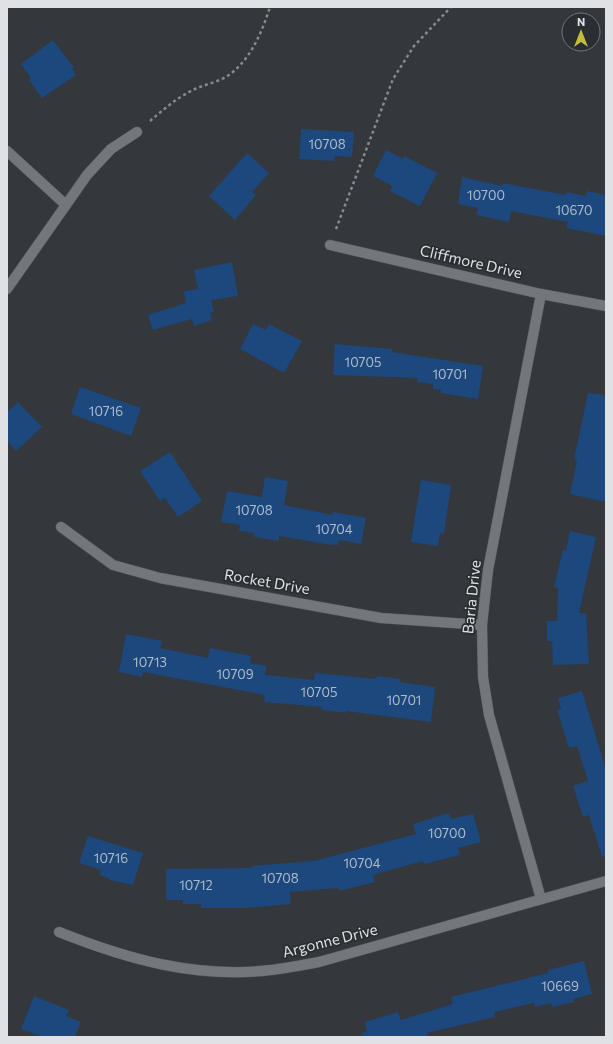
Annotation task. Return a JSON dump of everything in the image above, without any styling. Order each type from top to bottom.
[{"type":"street","points":[[7,288],[87,175],[111,149],[137,132]]},
{"type":"street","points":[[7,151],[66,205]]},
{"type":"street","name":"Cliffmore Drive","points":[[330,245],[541,294],[606,306]]},
{"type":"street","name":"Baria Drive","points":[[541,294],[488,570],[482,626],[483,677],[489,715],[542,899]]},
{"type":"street","name":"Rocket Drive","points":[[61,527],[114,565],[160,578],[381,618],[482,626]]},
{"type":"street","name":"Argonne Drive","points":[[59,932],[109,951],[162,965],[224,972],[270,970],[319,962],[606,881]]},
{"type":"path","points":[[137,132],[175,100],[195,89],[228,75],[241,64],[258,40],[270,7]]},
{"type":"path","points":[[330,245],[393,79],[414,46],[451,7]]},
{"type":"building","points":[[53,40],[74,68],[72,69],[76,75],[42,98],[29,80],[31,78],[21,64]]},
{"type":"building","points":[[301,129],[354,132],[352,157],[334,156],[334,161],[299,159]]},
{"type":"building","points":[[386,150],[403,159],[404,156],[437,173],[420,206],[390,191],[393,186],[373,176]]},
{"type":"building","points":[[247,153],[269,173],[252,192],[256,195],[235,220],[209,196]]},
{"type":"building","points":[[462,177],[502,186],[503,183],[566,195],[567,192],[586,196],[587,191],[606,195],[606,236],[566,228],[568,222],[511,211],[509,222],[476,215],[478,208],[458,204]]},
{"type":"building","points":[[232,262],[238,296],[211,300],[214,312],[210,313],[212,320],[194,326],[192,319],[153,330],[148,315],[186,303],[184,291],[198,289],[194,270]]},
{"type":"building","points":[[253,324],[266,330],[269,324],[302,341],[284,373],[240,349]]},
{"type":"building","points":[[335,344],[393,349],[392,352],[483,366],[478,399],[441,393],[441,390],[433,389],[433,384],[417,382],[418,378],[333,375]]},
{"type":"building","points":[[80,387],[141,408],[131,436],[71,414]]},
{"type":"building","points":[[588,393],[606,395],[606,502],[570,494],[577,460],[574,459]]},
{"type":"building","points":[[18,402],[42,427],[16,451],[7,441],[7,412]]},
{"type":"building","points":[[170,452],[202,501],[178,517],[165,498],[160,501],[140,471]]},
{"type":"building","points":[[265,477],[288,481],[284,505],[332,515],[333,512],[366,518],[361,544],[339,540],[338,545],[325,544],[279,536],[279,541],[254,537],[254,533],[239,531],[240,525],[221,522],[227,491],[262,497]]},
{"type":"building","points":[[421,480],[451,485],[444,534],[440,533],[438,546],[411,542]]},
{"type":"building","points":[[570,531],[596,537],[579,613],[586,613],[589,664],[553,665],[552,641],[547,641],[547,621],[557,621],[558,588],[554,587],[563,550],[566,550]]},
{"type":"building","points":[[126,634],[162,641],[160,648],[208,658],[210,648],[251,656],[250,663],[266,666],[265,675],[314,680],[315,673],[376,679],[377,676],[400,679],[400,682],[435,687],[431,722],[346,711],[346,713],[322,710],[322,707],[264,702],[265,695],[143,672],[142,677],[119,672]]},
{"type":"building","points":[[582,691],[606,770],[606,856],[602,857],[589,815],[583,817],[573,786],[588,781],[577,746],[569,748],[557,710],[561,709],[558,698]]},
{"type":"building","points":[[449,813],[451,819],[473,814],[481,842],[458,848],[460,855],[424,864],[423,861],[373,875],[375,882],[339,891],[338,888],[290,892],[291,904],[245,908],[201,908],[201,904],[183,904],[183,900],[166,900],[166,869],[252,868],[252,866],[314,861],[416,834],[413,824]]},
{"type":"building","points":[[88,836],[143,853],[133,885],[110,880],[100,875],[101,870],[79,863]]},
{"type":"building","points":[[584,961],[592,994],[573,999],[574,1002],[552,1007],[551,1003],[535,1007],[534,1003],[494,1012],[495,1017],[427,1033],[428,1037],[362,1037],[362,1033],[367,1031],[365,1022],[398,1012],[401,1020],[453,1004],[451,997],[548,973],[548,970]]},
{"type":"building","points":[[34,996],[69,1010],[66,1016],[81,1022],[75,1037],[43,1037],[21,1029]]}]
